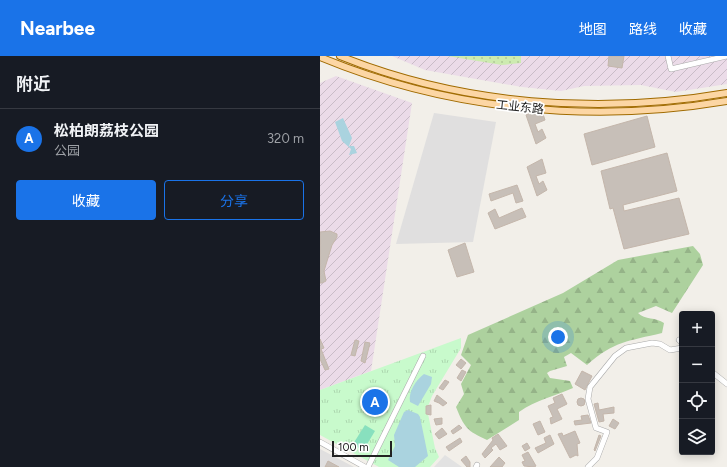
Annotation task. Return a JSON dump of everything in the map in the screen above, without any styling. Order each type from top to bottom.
[{"type":"main road","name":"工业东路","points":[[320,56],[368,75],[417,89],[467,100],[536,109],[586,112],[648,111],[727,101]]},
{"type":"main road","name":"工业东路","points":[[340,56],[396,75],[440,86],[537,101],[586,104],[654,102],[727,93]]},
{"type":"street","points":[[668,56],[670,69],[727,56]]},
{"type":"street","points":[[588,467],[597,458],[607,432],[596,428],[588,399],[590,387],[607,365],[626,348],[652,342],[660,344],[670,350],[679,348]]},
{"type":"street","points":[[320,442],[366,467],[423,356]]},
{"type":"street","points":[[715,374],[727,384]]},
{"type":"shaded area","points":[[392,56],[727,56],[727,84],[676,92],[641,85],[584,86],[561,91],[522,87],[425,70]]},
{"type":"shaded area","points":[[336,76],[412,103],[371,371],[320,390],[320,83]]},
{"type":"shaded area","points":[[434,113],[496,122],[473,242],[396,244]]},
{"type":"shaded area","points":[[320,449],[354,467],[320,467]]},
{"type":"shaded area","points":[[445,455],[462,467],[434,467]]},
{"type":"green space","points":[[447,56],[521,56],[521,63],[502,65]]},
{"type":"green space","points":[[693,246],[700,254],[703,265],[672,313],[656,306],[638,313],[644,317],[664,323],[662,333],[631,340],[614,346],[587,365],[571,353],[564,357],[567,366],[547,373],[550,378],[570,381],[573,388],[525,408],[519,412],[519,420],[487,440],[467,428],[456,407],[464,394],[461,384],[471,365],[461,355],[468,335],[563,293],[618,260]]},
{"type":"green space","points":[[461,338],[461,348],[432,396],[427,409],[435,448],[439,457],[430,467],[379,467],[320,435],[320,390]]},
{"type":"green space","points":[[365,425],[375,431],[363,451],[353,444]]},
{"type":"water","points":[[343,118],[352,138],[349,146],[354,146],[357,153],[349,155],[351,149],[342,141],[335,122]]},
{"type":"water","points":[[424,374],[432,377],[431,384],[418,406],[410,402],[410,394],[418,380]]},
{"type":"water","points":[[408,410],[418,414],[420,417],[428,456],[415,467],[399,467],[388,460],[395,446],[394,435],[404,412]]},
{"type":"building","points":[[609,56],[624,56],[622,68],[608,66]]},
{"type":"building","points":[[530,113],[543,114],[545,120],[535,124],[538,132],[542,129],[546,138],[536,144],[526,115]]},
{"type":"building","points":[[647,116],[655,147],[592,165],[584,134]]},
{"type":"building","points":[[667,153],[677,191],[623,205],[624,211],[679,198],[689,234],[624,249],[613,208],[610,209],[601,171]]},
{"type":"building","points":[[542,159],[546,173],[536,176],[539,184],[543,181],[547,190],[537,196],[527,167]]},
{"type":"building","points":[[517,185],[523,201],[516,203],[513,193],[491,201],[489,194]]},
{"type":"building","points":[[522,208],[526,217],[495,229],[488,213],[495,209],[499,218]]},
{"type":"building","points":[[330,231],[337,234],[337,237],[332,245],[324,271],[326,281],[320,283],[320,232]]},
{"type":"building","points":[[465,243],[474,272],[457,277],[448,250]]},
{"type":"building","points":[[320,339],[324,348],[321,349],[329,369],[325,370],[320,359]]},
{"type":"building","points":[[355,340],[359,341],[355,356],[351,355]]},
{"type":"building","points":[[365,342],[370,343],[365,363],[361,361]]},
{"type":"building","points":[[461,359],[466,363],[461,369],[456,365]]},
{"type":"building","points":[[462,370],[466,372],[461,381],[457,378]]},
{"type":"building","points":[[582,371],[592,376],[585,390],[575,384]]},
{"type":"building","points":[[445,380],[449,382],[443,390],[439,388]]},
{"type":"building","points":[[562,394],[567,404],[557,409],[562,419],[551,424],[550,418],[553,417],[548,406],[555,403],[553,398]]},
{"type":"building","points":[[437,395],[447,403],[443,406],[434,401]]},
{"type":"building","points":[[579,398],[583,398],[585,402],[583,406],[579,406],[577,404],[577,400]]},
{"type":"building","points":[[598,403],[599,410],[614,407],[614,413],[603,414],[604,421],[599,422],[594,404]]},
{"type":"building","points":[[431,405],[431,415],[426,414],[426,406]]},
{"type":"building","points":[[588,415],[591,423],[575,425],[574,421],[582,420],[581,416]]},
{"type":"building","points":[[442,418],[442,424],[436,425],[434,419]]},
{"type":"building","points":[[613,419],[619,423],[615,429],[609,426]]},
{"type":"building","points":[[540,421],[545,432],[538,435],[533,424]]},
{"type":"building","points":[[459,425],[462,428],[453,434],[451,431]]},
{"type":"building","points":[[442,428],[447,434],[439,439],[435,434]]},
{"type":"building","points":[[575,431],[580,443],[577,444],[578,456],[576,455],[570,458],[558,434],[562,433],[563,436]]},
{"type":"building","points":[[498,434],[507,446],[500,450],[496,444],[491,448],[493,450],[485,458],[482,454],[493,440],[492,438]]},
{"type":"building","points":[[550,435],[554,444],[538,453],[535,448],[546,443],[544,438]]},
{"type":"building","points":[[599,435],[601,436],[595,451],[594,450]]},
{"type":"building","points":[[460,438],[462,442],[449,451],[446,447]]},
{"type":"building","points":[[527,443],[530,448],[525,451],[522,446]]},
{"type":"building","points":[[528,452],[536,466],[534,467],[524,466],[522,462],[525,461],[522,455]]},
{"type":"building","points":[[466,456],[470,462],[470,467],[467,467],[461,460]]},
{"type":"building","points":[[499,457],[505,463],[502,467],[490,467]]},
{"type":"building","points":[[328,461],[339,467],[325,467]]},
{"type":"place","name":"松柏朗荔枝公园","points":[[375,402]]}]
